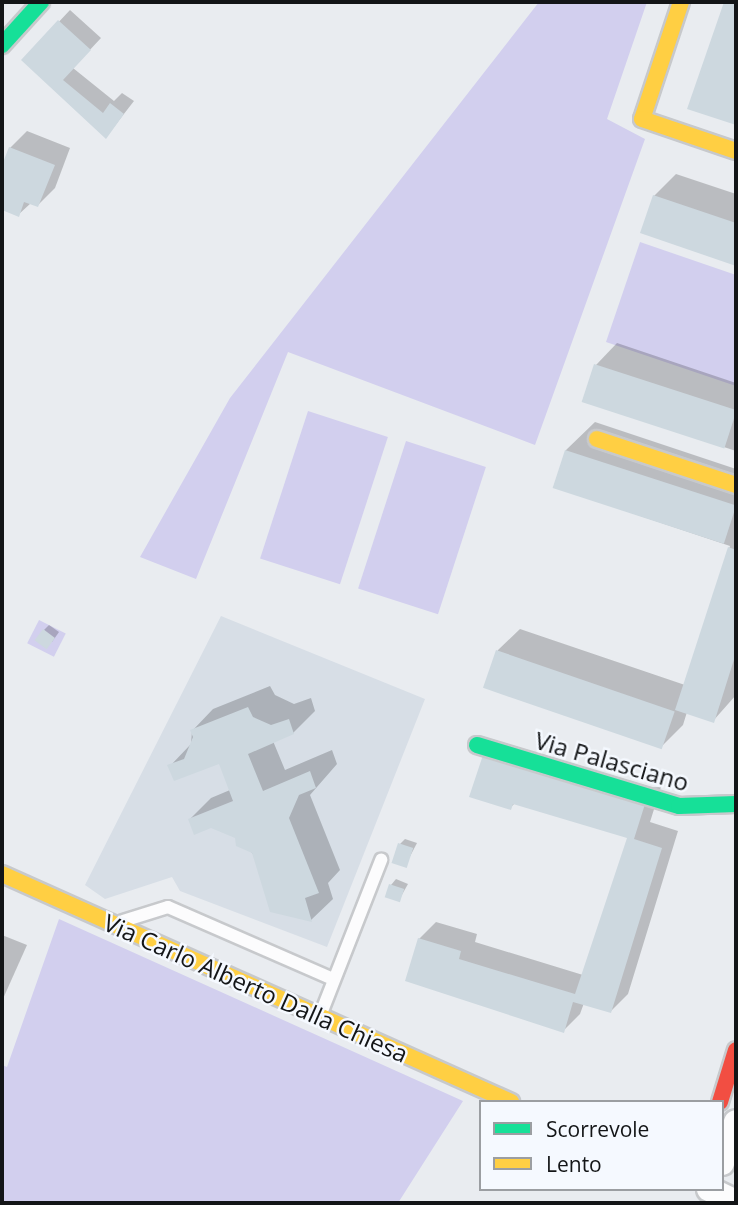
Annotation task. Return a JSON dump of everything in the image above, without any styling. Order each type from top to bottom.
[{"type":"street","points":[[2,45],[41,2]]},
{"type":"street","points":[[681,2],[642,119],[736,151]]},
{"type":"street","points":[[597,439],[736,485]]},
{"type":"street","name":"Via Palasciano","points":[[477,745],[679,806],[736,804]]},
{"type":"street","name":"Via Carlo Alberto Dalla Chiesa","points":[[2,874],[507,1100]]},
{"type":"street","points":[[721,1100],[736,1050]]},
{"type":"street","points":[[724,1157],[736,1122]]},
{"type":"street","points":[[713,1191],[736,1202]]},
{"type":"lane","points":[[320,1016],[381,860]]},
{"type":"lane","points":[[113,925],[168,907],[333,979]]},
{"type":"shaded area","points":[[539,2],[647,2],[607,119],[645,139],[535,445],[288,352],[196,579],[140,557],[230,398]]},
{"type":"shaded area","points":[[640,242],[736,275],[736,386],[606,342]]},
{"type":"shaded area","points":[[308,411],[388,437],[340,584],[260,558]]},
{"type":"shaded area","points":[[406,441],[486,467],[438,614],[358,588]]},
{"type":"shaded area","points":[[221,616],[425,699],[327,947],[180,891],[172,877],[105,899],[85,885]]},
{"type":"shaded area","points":[[39,620],[66,634],[54,657],[27,643]]},
{"type":"shaded area","points":[[59,919],[463,1101],[398,1203],[2,1203],[2,1065],[7,1067]]},
{"type":"building","points":[[724,2],[736,2],[736,125],[687,109]]},
{"type":"building","points":[[58,20],[91,50],[63,80],[103,113],[110,103],[124,114],[106,139],[21,60]]},
{"type":"building","points":[[9,147],[55,165],[38,207],[24,202],[19,217],[2,210],[2,165]]},
{"type":"building","points":[[653,195],[736,223],[736,266],[640,233]]},
{"type":"building","points":[[594,364],[736,410],[724,448],[582,402]]},
{"type":"building","points":[[565,450],[736,506],[724,544],[553,488]]},
{"type":"building","points":[[728,547],[736,550],[736,653],[714,723],[675,710]]},
{"type":"building","points":[[43,629],[55,638],[47,649],[35,640]]},
{"type":"building","points":[[496,650],[675,712],[662,749],[483,688]]},
{"type":"building","points":[[248,707],[253,717],[271,725],[289,719],[294,734],[248,754],[263,791],[310,771],[316,788],[299,795],[289,818],[319,893],[305,898],[312,922],[270,912],[252,853],[236,846],[235,838],[211,828],[194,835],[188,819],[233,801],[219,764],[174,781],[167,765],[184,759],[193,737],[190,730]]},
{"type":"building","points":[[483,755],[645,804],[634,839],[662,848],[611,1013],[573,1002],[564,1033],[405,981],[418,938],[461,951],[459,959],[575,994],[627,838],[513,804],[511,810],[469,797]]},
{"type":"building","points":[[398,843],[413,848],[407,868],[392,863]]},
{"type":"building","points":[[389,884],[404,889],[400,902],[385,897]]},
{"type":"traffic: fast","points":[[2,45],[41,2]]},
{"type":"traffic: fast","points":[[477,745],[679,806],[736,804]]},
{"type":"traffic: slow","points":[[681,2],[642,119],[736,151]]},
{"type":"traffic: slow","points":[[597,439],[736,485]]},
{"type":"traffic: slow","points":[[2,874],[507,1100]]},
{"type":"traffic: jam","points":[[721,1100],[736,1050]]}]
